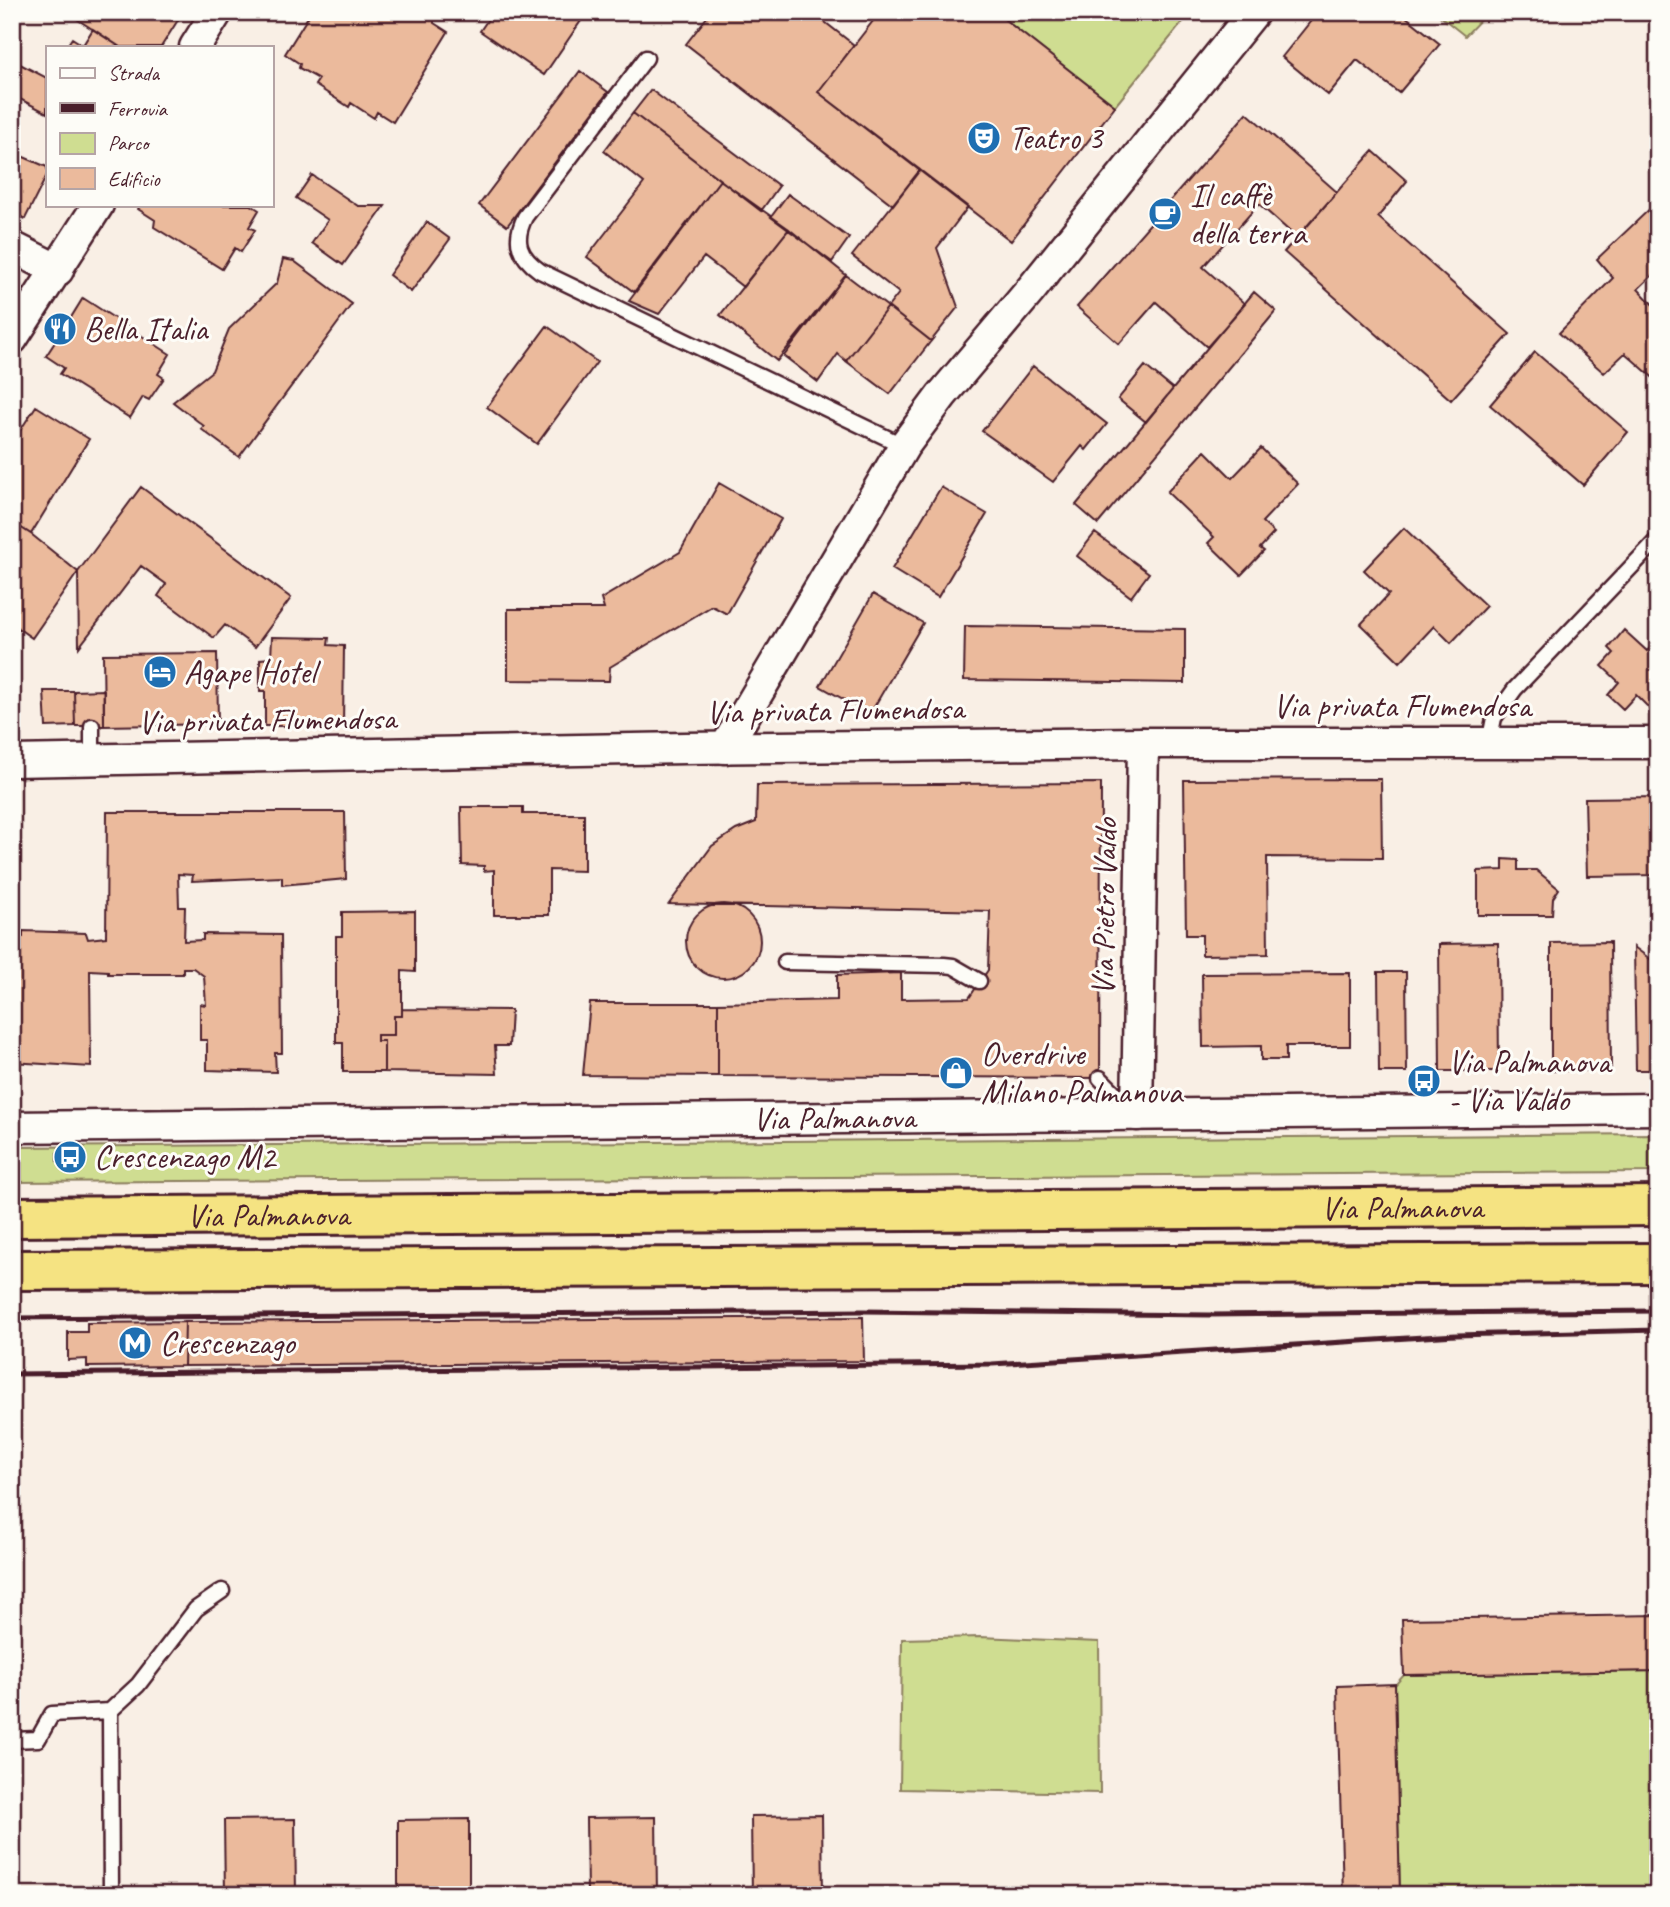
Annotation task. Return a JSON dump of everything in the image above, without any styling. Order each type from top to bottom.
[{"type":"highway","name":"Via Palmanova","points":[[12,1217],[1658,1206]]},
{"type":"highway","name":"Via Palmanova","points":[[12,1270],[1658,1263]]},
{"type":"street","points":[[196,46],[217,12]]},
{"type":"street","points":[[725,748],[904,446],[942,395],[1029,292],[1254,12]]},
{"type":"street","points":[[12,339],[97,206]]},
{"type":"street","points":[[12,247],[58,270]]},
{"type":"street","name":"Via privata Flumendosa","points":[[12,761],[1143,743],[1658,743]]},
{"type":"street","name":"Via Pietro Valdo","points":[[1137,1115],[1143,743]]},
{"type":"street","name":"Via Palmanova","points":[[12,1127],[1658,1109]]},
{"type":"lane","points":[[646,58],[525,217],[518,237],[518,247],[524,257],[540,271],[904,446]]},
{"type":"lane","points":[[1489,743],[1494,719],[1515,689],[1658,539]]},
{"type":"lane","points":[[92,726],[92,760]]},
{"type":"lane","points":[[785,962],[944,965],[979,981]]},
{"type":"lane","points":[[1100,1078],[1137,1115]]},
{"type":"lane","points":[[12,1740],[38,1739],[52,1714],[110,1711],[138,1685],[196,1609],[222,1591]]},
{"type":"lane","points":[[110,1711],[111,1895]]},
{"type":"green space","points":[[995,12],[1191,12],[1115,106]]},
{"type":"green space","points":[[1435,12],[1488,12],[1465,36]]},
{"type":"green space","points":[[1658,1134],[1658,1172],[12,1182],[12,1147]]},
{"type":"green space","points":[[980,1637],[1099,1642],[1100,1793],[900,1789],[902,1639]]},
{"type":"green space","points":[[1658,1671],[1658,1895],[1400,1895],[1395,1685],[1404,1675]]},
{"type":"building","points":[[66,12],[183,12],[162,46],[118,46]]},
{"type":"building","points":[[311,12],[425,12],[434,18],[434,23],[448,32],[393,122],[377,112],[374,118],[351,103],[349,107],[315,85],[319,79],[299,68],[300,64],[285,54]]},
{"type":"building","points":[[493,12],[587,12],[544,75],[480,31]]},
{"type":"building","points":[[711,12],[812,12],[854,45],[818,92],[920,170],[893,205],[686,44]]},
{"type":"building","name":"Teatro 3","points":[[880,12],[995,12],[1115,106],[1011,241],[818,92]]},
{"type":"building","points":[[1318,12],[1400,12],[1440,44],[1399,93],[1357,60],[1328,95],[1282,57]]},
{"type":"building","points":[[93,29],[118,46],[67,46],[72,38],[83,45]]},
{"type":"building","points":[[18,63],[46,77],[46,112],[12,95],[12,73]]},
{"type":"building","points":[[580,71],[608,92],[507,226],[479,205]]},
{"type":"building","points":[[651,90],[779,186],[761,211],[633,113]]},
{"type":"building","points":[[633,113],[720,180],[634,292],[587,257],[644,183],[604,151]]},
{"type":"building","points":[[1247,113],[1337,192],[1297,238],[1259,204],[1203,267],[1245,304],[1207,347],[1156,302],[1119,344],[1077,307]]},
{"type":"building","points":[[1373,151],[1407,181],[1378,217],[1510,334],[1451,400],[1284,252]]},
{"type":"building","points":[[12,152],[46,167],[46,177],[25,219],[12,212]]},
{"type":"building","points":[[920,170],[968,207],[937,248],[958,307],[931,341],[888,307],[899,293],[852,256]]},
{"type":"building","points":[[312,175],[358,206],[385,206],[343,265],[312,243],[328,220],[296,198]]},
{"type":"building","points":[[720,180],[789,229],[743,287],[704,257],[659,314],[629,301]]},
{"type":"building","points":[[788,194],[849,238],[832,262],[771,217]]},
{"type":"building","points":[[1658,201],[1658,270],[1638,289],[1658,310],[1658,382],[1625,353],[1604,373],[1559,333],[1613,278],[1597,259]]},
{"type":"building","points":[[140,206],[253,206],[259,210],[249,227],[255,230],[241,252],[235,248],[222,269],[154,227],[155,220],[138,209]]},
{"type":"building","points":[[427,222],[450,239],[411,292],[389,275]]},
{"type":"building","points":[[789,229],[846,275],[777,361],[720,315]]},
{"type":"building","points":[[283,259],[294,261],[352,304],[239,457],[201,429],[204,426],[173,402],[212,371],[229,329],[277,283]]},
{"type":"building","points":[[846,275],[888,307],[846,361],[838,354],[818,382],[784,356]]},
{"type":"building","points":[[12,284],[26,291],[12,312]]},
{"type":"building","points":[[1254,292],[1276,311],[1098,524],[1076,505]]},
{"type":"building","points":[[83,298],[170,354],[158,374],[164,378],[149,400],[143,397],[130,418],[60,374],[64,368],[46,356],[57,339],[51,335],[64,315],[70,319]]},
{"type":"building","points":[[888,307],[931,341],[890,394],[846,361]]},
{"type":"building","points":[[547,326],[597,362],[537,444],[487,407]]},
{"type":"building","points":[[1535,352],[1628,432],[1583,485],[1490,405]]},
{"type":"building","points":[[1033,366],[1107,424],[1086,450],[1082,446],[1053,482],[982,431]]},
{"type":"building","points":[[1145,366],[1173,389],[1146,422],[1118,399]]},
{"type":"building","points":[[36,406],[89,439],[31,534],[12,522],[12,443]]},
{"type":"building","points":[[1261,448],[1298,484],[1262,522],[1274,533],[1260,548],[1264,551],[1241,575],[1208,543],[1214,537],[1167,492],[1205,451],[1232,478]]},
{"type":"building","points":[[719,483],[781,519],[727,614],[712,606],[610,667],[609,681],[508,680],[508,609],[604,609],[601,599],[680,552]]},
{"type":"building","points":[[141,487],[291,598],[255,647],[225,625],[214,638],[158,596],[166,584],[141,566],[79,647],[78,572]]},
{"type":"building","points":[[941,487],[987,514],[938,597],[892,569]]},
{"type":"building","points":[[12,522],[78,572],[32,638],[12,624]]},
{"type":"building","points":[[1404,528],[1486,606],[1451,643],[1434,626],[1400,662],[1361,624],[1389,594],[1364,570]]},
{"type":"building","points":[[1095,533],[1149,573],[1131,597],[1077,556]]},
{"type":"building","points":[[873,594],[923,623],[870,714],[820,686]]},
{"type":"building","points":[[965,626],[1185,629],[1185,683],[964,680]]},
{"type":"building","points":[[1624,630],[1647,651],[1658,640],[1658,702],[1651,710],[1636,695],[1623,709],[1608,695],[1619,682],[1602,666],[1614,653],[1609,648]]},
{"type":"building","points":[[272,637],[329,638],[328,645],[344,646],[343,726],[265,726],[265,691],[260,691],[260,659],[271,658]]},
{"type":"building","name":"Agape Hotel","points":[[217,653],[218,724],[104,726],[103,654]]},
{"type":"building","points":[[12,655],[14,727],[12,727]]},
{"type":"building","points":[[104,690],[104,726],[75,726],[74,691]]},
{"type":"building","points":[[44,691],[74,691],[75,726],[46,727]]},
{"type":"building","points":[[1381,779],[1382,858],[1267,857],[1268,954],[1202,955],[1202,935],[1186,935],[1184,780]]},
{"type":"building","points":[[1101,783],[1100,1078],[718,1076],[718,1003],[837,1000],[837,975],[901,973],[901,999],[969,998],[988,970],[990,911],[669,904],[712,846],[736,830],[756,822],[757,785]]},
{"type":"building","points":[[1658,797],[1658,875],[1587,876],[1585,798]]},
{"type":"building","points":[[461,807],[523,807],[523,814],[584,814],[584,871],[549,870],[549,915],[494,915],[494,870],[484,871],[484,866],[462,865]]},
{"type":"building","points":[[107,812],[345,812],[346,879],[282,885],[282,877],[192,881],[193,875],[178,874],[179,907],[185,907],[184,941],[203,940],[203,934],[281,935],[282,1053],[275,1053],[276,1072],[207,1070],[207,1040],[200,1040],[200,1004],[206,1005],[204,976],[193,968],[183,968],[183,974],[108,974],[108,971],[90,970],[91,1067],[12,1062],[12,936],[23,937],[23,931],[86,933],[88,939],[106,937]]},
{"type":"building","points":[[1503,859],[1518,860],[1518,870],[1536,870],[1559,889],[1553,898],[1552,915],[1478,915],[1478,871],[1503,870]]},
{"type":"building","points":[[723,904],[744,910],[754,920],[760,941],[754,962],[744,972],[723,978],[702,972],[692,962],[686,941],[692,920],[702,910]]},
{"type":"building","points":[[415,911],[415,972],[402,971],[402,1016],[394,1016],[394,1035],[377,1035],[377,1041],[384,1041],[384,1072],[343,1072],[343,1043],[336,1043],[336,936],[342,936],[342,912]]},
{"type":"building","points":[[1610,942],[1611,1070],[1551,1071],[1551,943]]},
{"type":"building","points":[[1498,943],[1499,1071],[1440,1071],[1439,944]]},
{"type":"building","points":[[1634,947],[1658,965],[1658,1070],[1636,1070]]},
{"type":"building","points":[[1378,972],[1406,972],[1407,1072],[1379,1072]]},
{"type":"building","points":[[1350,973],[1350,1046],[1286,1046],[1286,1060],[1261,1060],[1261,1046],[1203,1047],[1202,974]]},
{"type":"building","points":[[590,1003],[718,1003],[718,1076],[583,1075]]},
{"type":"building","points":[[402,1009],[511,1010],[509,1046],[495,1046],[497,1074],[384,1072],[384,1041],[377,1041],[377,1035],[394,1035],[394,1016],[402,1016]]},
{"type":"building","points":[[57,1153],[78,1153],[78,1161],[57,1161]]},
{"type":"building","points":[[863,1317],[864,1361],[184,1366],[185,1322]]},
{"type":"building","points":[[185,1322],[184,1366],[87,1367],[87,1359],[68,1360],[68,1332],[87,1332],[87,1323]]},
{"type":"building","points":[[1658,1615],[1658,1671],[1404,1675],[1402,1619]]},
{"type":"building","points":[[12,1681],[18,1681],[19,1725],[12,1725]]},
{"type":"building","points":[[1395,1684],[1400,1895],[1343,1895],[1337,1686]]},
{"type":"building","points":[[822,1815],[823,1895],[752,1895],[751,1816]]},
{"type":"building","points":[[656,1817],[657,1895],[587,1895],[586,1818]]},
{"type":"building","points":[[295,1819],[296,1895],[225,1895],[224,1820]]},
{"type":"building","points":[[469,1819],[469,1895],[398,1895],[398,1820]]},
{"type":"railway","points":[[12,1318],[863,1311],[1209,1315],[1658,1311]]},
{"type":"railway","points":[[12,1374],[992,1364],[1456,1335],[1658,1330]]},
{"type":"place","name":"Teatro 3","points":[[984,138]]},
{"type":"place","name":"Il caffè della terra","points":[[1165,214]]},
{"type":"place","name":"Bella Italia","points":[[60,329]]},
{"type":"place","name":"Agape Hotel","points":[[160,672]]},
{"type":"place","name":"Overdrive Milano Palmanova","points":[[956,1073]]},
{"type":"place","name":"Via Palmanova - Via Valdo","points":[[1424,1081]]},
{"type":"place","name":"Crescenzago M2","points":[[70,1157]]},
{"type":"place","name":"Crescenzago","points":[[135,1343]]}]
